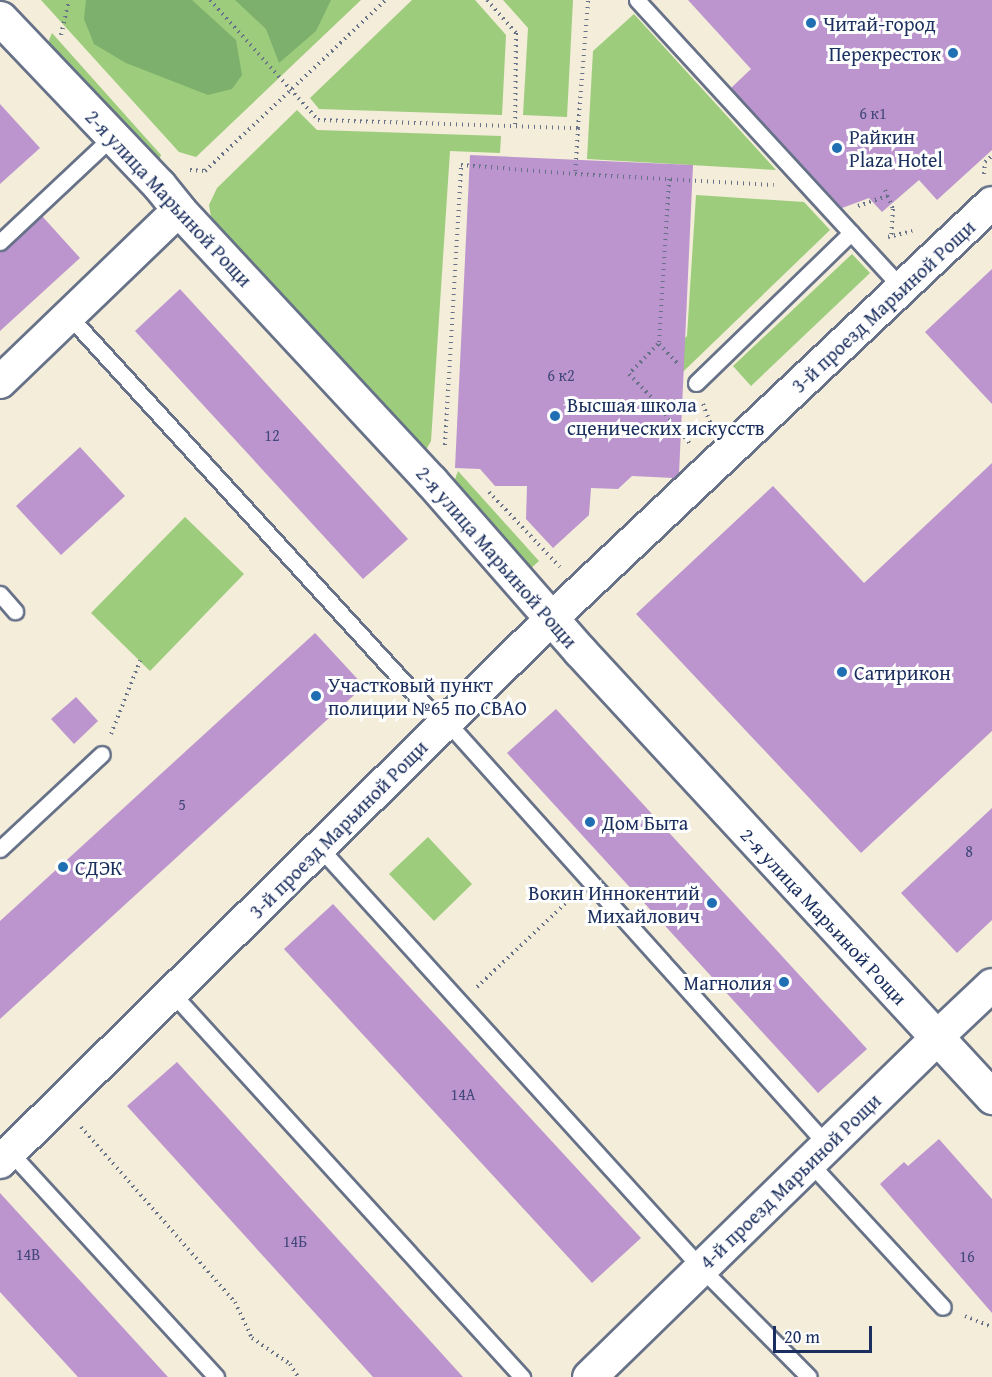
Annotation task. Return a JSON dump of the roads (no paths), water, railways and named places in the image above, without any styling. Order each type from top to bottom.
[{"type":"street","name":"2-я улица Марьиной Рощи","points":[[0,18],[159,185],[179,210],[431,481],[551,619],[992,1098]]},
{"type":"street","name":"3-й проезд Марьиной Рощи","points":[[5,1157],[551,619],[902,288],[984,186]]},
{"type":"street","points":[[0,382],[179,210]]},
{"type":"street","name":"4-й проезд Марьиной Рощи","points":[[589,1377],[992,985]]},
{"type":"lane","points":[[637,0],[902,288]]},
{"type":"lane","points":[[0,242],[112,137]]},
{"type":"lane","points":[[696,383],[851,232]]},
{"type":"lane","points":[[69,316],[589,880],[943,1307]]},
{"type":"lane","points":[[0,594],[15,611]]},
{"type":"lane","points":[[0,849],[102,754]]},
{"type":"lane","points":[[319,847],[701,1268],[809,1377]]},
{"type":"lane","points":[[172,993],[522,1377]]},
{"type":"lane","points":[[5,1157],[216,1377]]},
{"type":"place","name":"Читай-город","points":[[811,23]]},
{"type":"place","name":"Перекресток","points":[[953,53]]},
{"type":"place","name":"Райкин Plaza Hotel","points":[[837,148]]},
{"type":"place","name":"Высшая школа сценических искусств","points":[[555,416]]},
{"type":"place","name":"Сатирикон","points":[[842,672]]},
{"type":"place","name":"Участковый пункт полиции №65 по СВАО","points":[[316,696]]},
{"type":"place","name":"Дом Быта","points":[[590,822]]},
{"type":"place","name":"СДЭК","points":[[63,867]]},
{"type":"place","name":"Вокин Иннокентий Михайлович","points":[[712,903]]},
{"type":"place","name":"Магнолия","points":[[784,982]]}]
